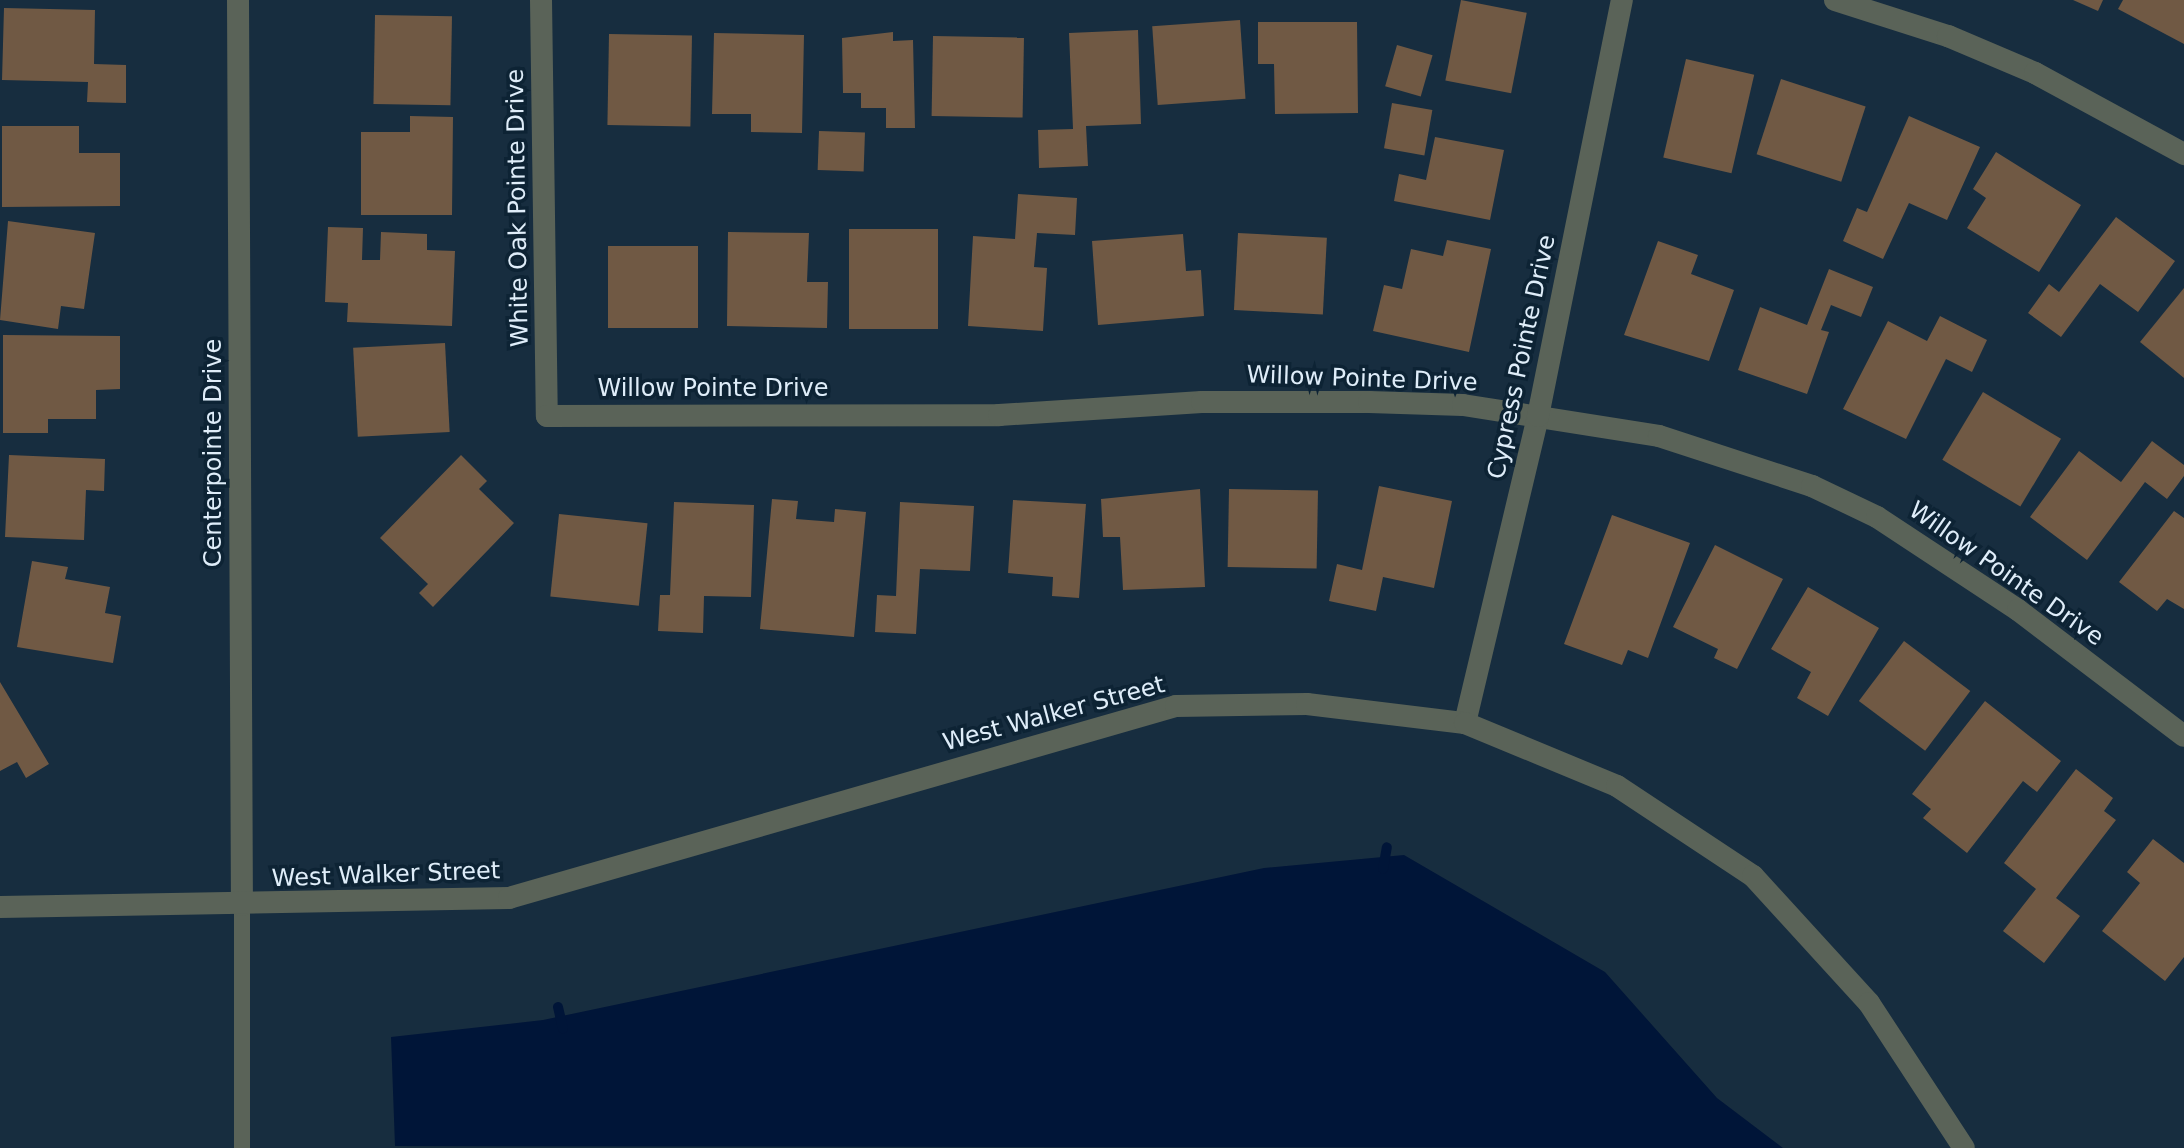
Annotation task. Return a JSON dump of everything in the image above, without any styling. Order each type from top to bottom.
[{"type":"street","name":"Centerpointe Drive","points":[[238,0],[242,905]]},
{"type":"street","name":"White Oak Pointe Drive","points":[[541,0],[547,416]]},
{"type":"street","name":"Cypress Pointe Drive","points":[[1465,723],[1538,416],[1622,0]]},
{"type":"street","points":[[1835,0],[1948,36],[2035,73],[2184,154]]},
{"type":"street","name":"Willow Pointe Drive","points":[[547,416],[1057,414],[1273,401],[1463,405],[1659,436],[1812,486],[1877,517],[2018,610],[2184,736]]},
{"type":"street","name":"West Walker Street","points":[[0,907],[509,898],[1176,706],[1307,704],[1465,723],[1617,786],[1753,876],[1869,1003],[1964,1148]]},
{"type":"lane","points":[[242,905],[242,1148]]},
{"type":"water","points":[[1404,855],[1605,972],[1717,1098],[1783,1148],[395,1146],[391,1037],[543,1020],[1264,868]]},
{"type":"building","points":[[1461,0],[1527,13],[1511,93],[1445,80]]},
{"type":"building","points":[[2073,0],[2103,0],[2098,11]]},
{"type":"building","points":[[2123,0],[2184,0],[2184,44],[2118,9]]},
{"type":"building","points":[[4,8],[95,10],[94,64],[126,65],[126,103],[87,102],[88,82],[2,80]]},
{"type":"building","points":[[375,15],[452,16],[450,105],[373,104]]},
{"type":"building","points":[[1240,20],[1246,99],[1158,105],[1152,26]]},
{"type":"building","points":[[1258,22],[1357,22],[1358,113],[1275,114],[1274,64],[1258,64]]},
{"type":"building","points":[[1138,30],[1141,124],[1086,126],[1088,166],[1039,168],[1038,130],[1073,129],[1069,33]]},
{"type":"building","points":[[893,32],[893,41],[913,40],[915,128],[886,128],[886,108],[861,108],[861,93],[843,93],[842,38]]},
{"type":"building","points":[[714,33],[804,35],[802,133],[751,132],[751,114],[712,114]]},
{"type":"building","points":[[609,34],[692,35],[690,126],[607,125]]},
{"type":"building","points":[[933,36],[1024,38],[1023,118],[932,116]]},
{"type":"building","points":[[1397,45],[1433,55],[1421,97],[1385,86]]},
{"type":"building","points":[[1686,59],[1754,75],[1731,173],[1663,157]]},
{"type":"building","points":[[1781,79],[1866,107],[1841,182],[1757,154]]},
{"type":"building","points":[[1392,103],[1432,110],[1424,155],[1384,148]]},
{"type":"building","points":[[410,116],[453,117],[452,215],[361,215],[361,132],[410,132]]},
{"type":"building","points":[[1909,116],[1980,147],[1947,220],[1909,203],[1883,259],[1843,241],[1857,208],[1867,212]]},
{"type":"building","points":[[2,126],[79,126],[79,153],[120,153],[120,206],[2,207]]},
{"type":"building","points":[[819,131],[865,133],[864,172],[818,170]]},
{"type":"building","points":[[1435,137],[1504,150],[1490,220],[1394,201],[1399,174],[1426,180]]},
{"type":"building","points":[[1996,152],[2081,205],[2039,272],[1967,228],[1986,198],[1973,189]]},
{"type":"building","points":[[1018,194],[1077,198],[1075,235],[1037,233],[1034,267],[1047,268],[1043,331],[968,326],[973,236],[1015,239]]},
{"type":"building","points":[[2116,217],[2175,261],[2138,312],[2100,284],[2061,337],[2028,313],[2049,284],[2059,292]]},
{"type":"building","points":[[8,221],[95,233],[84,309],[61,306],[58,329],[0,320]]},
{"type":"building","points":[[328,227],[363,228],[362,260],[380,260],[381,232],[427,234],[427,250],[455,251],[452,326],[347,322],[348,303],[325,302]]},
{"type":"building","points":[[849,229],[938,229],[938,329],[849,329]]},
{"type":"building","points":[[728,232],[809,233],[807,282],[828,282],[827,328],[727,326]]},
{"type":"building","points":[[1238,233],[1327,238],[1323,315],[1234,310]]},
{"type":"building","points":[[1183,234],[1186,271],[1201,270],[1204,316],[1098,325],[1092,241]]},
{"type":"building","points":[[1447,240],[1491,249],[1469,352],[1373,331],[1384,285],[1402,289],[1411,249],[1443,256]]},
{"type":"building","points":[[1658,241],[1698,255],[1691,274],[1734,290],[1709,361],[1624,335]]},
{"type":"building","points":[[608,246],[698,246],[698,328],[608,328]]},
{"type":"building","points":[[1829,269],[1873,287],[1861,317],[1831,305],[1821,330],[1829,332],[1807,394],[1738,370],[1760,307],[1807,325]]},
{"type":"building","points":[[2184,288],[2184,378],[2140,342]]},
{"type":"building","points":[[1940,316],[1987,340],[1972,372],[1946,359],[1906,439],[1843,409],[1888,321],[1927,341]]},
{"type":"building","points":[[3,335],[120,336],[120,389],[96,390],[96,419],[48,419],[48,433],[3,433]]},
{"type":"building","points":[[445,343],[450,432],[358,437],[353,348]]},
{"type":"building","points":[[1983,392],[2061,439],[2020,507],[1942,460]]},
{"type":"building","points":[[2152,441],[2184,465],[2184,476],[2167,499],[2145,482],[2087,560],[2030,517],[2079,451],[2121,482]]},
{"type":"building","points":[[9,455],[105,459],[104,491],[86,490],[84,540],[5,537]]},
{"type":"building","points":[[461,455],[487,481],[479,489],[514,523],[433,607],[419,593],[428,584],[380,538]]},
{"type":"building","points":[[1379,486],[1452,501],[1434,588],[1383,577],[1376,611],[1329,601],[1337,564],[1362,570]]},
{"type":"building","points":[[1200,489],[1205,587],[1123,590],[1120,537],[1103,537],[1101,499]]},
{"type":"building","points":[[1229,489],[1318,491],[1317,569],[1228,567]]},
{"type":"building","points":[[772,499],[798,501],[796,519],[834,522],[835,509],[866,512],[854,637],[760,629]]},
{"type":"building","points":[[1013,500],[1086,504],[1079,598],[1052,596],[1053,577],[1008,573]]},
{"type":"building","points":[[674,502],[754,505],[751,597],[704,596],[703,633],[658,631],[660,595],[670,595]]},
{"type":"building","points":[[900,502],[974,506],[970,571],[920,569],[916,634],[875,632],[877,595],[896,596]]},
{"type":"building","points":[[2174,511],[2184,518],[2184,609],[2167,599],[2157,611],[2119,582]]},
{"type":"building","points":[[559,514],[648,523],[639,606],[550,597]]},
{"type":"building","points":[[1612,515],[1690,543],[1648,658],[1628,650],[1622,665],[1564,644]]},
{"type":"building","points":[[1715,545],[1783,579],[1737,669],[1714,658],[1718,649],[1673,627]]},
{"type":"building","points":[[32,561],[68,567],[65,579],[110,587],[105,613],[121,616],[113,663],[17,647]]},
{"type":"building","points":[[1808,587],[1879,628],[1828,716],[1797,698],[1811,672],[1771,649]]},
{"type":"building","points":[[1904,641],[1970,691],[1925,751],[1859,701]]},
{"type":"building","points":[[0,682],[49,764],[26,778],[17,762],[0,771]]},
{"type":"building","points":[[1985,701],[2061,761],[2037,792],[2023,781],[1967,853],[1923,818],[1931,809],[1912,794]]},
{"type":"building","points":[[2076,769],[2113,798],[2104,811],[2116,820],[2056,898],[2080,916],[2044,963],[2003,931],[2036,889],[2004,863]]},
{"type":"building","points":[[2153,839],[2184,863],[2184,957],[2165,981],[2102,931],[2140,883],[2127,872]]},
{"type":"waterway","points":[[1383,869],[1387,847]]},
{"type":"waterway","points":[[558,1007],[563,1028]]}]
